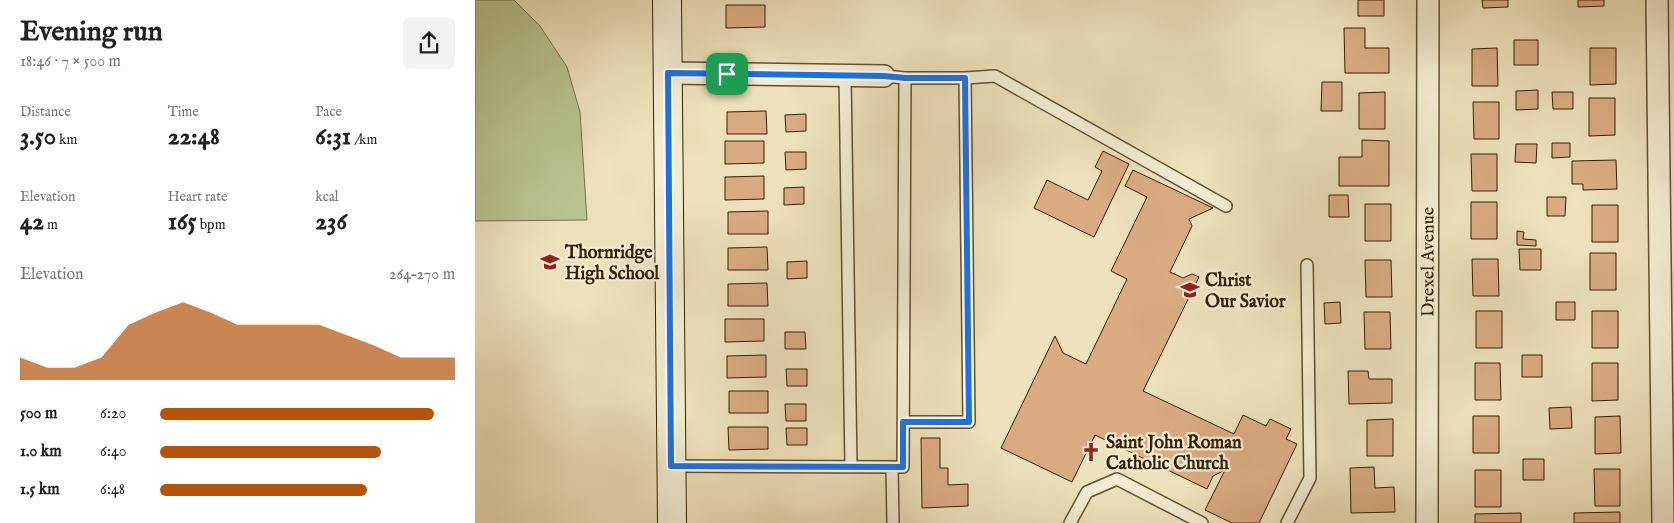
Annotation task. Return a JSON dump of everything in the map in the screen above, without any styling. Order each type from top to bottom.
[{"type":"main road","points":[[667,0],[672,523]]},
{"type":"street","name":"Drexel Avenue","points":[[1427,523],[1428,0]]},
{"type":"street","points":[[1657,0],[1666,169],[1663,523]]},
{"type":"street","points":[[668,73],[894,77]]},
{"type":"lane","points":[[845,76],[851,467]]},
{"type":"lane","points":[[671,466],[903,467],[894,77],[965,78],[995,76],[1226,206]]},
{"type":"lane","points":[[903,422],[969,422],[965,78]]},
{"type":"lane","points":[[1287,523],[1310,478],[1307,265]]},
{"type":"lane","points":[[892,467],[893,523]]},
{"type":"lane","points":[[1070,523],[1087,492],[1117,479],[1202,523]]},
{"type":"green space","points":[[475,0],[514,0],[540,26],[567,67],[580,112],[587,220],[475,221]]},
{"type":"building","points":[[1358,0],[1384,0],[1384,16],[1358,16]]},
{"type":"building","points":[[1482,0],[1508,0],[1508,7],[1483,8]]},
{"type":"building","points":[[1578,0],[1604,0],[1604,6],[1578,7]]},
{"type":"building","points":[[726,5],[765,5],[765,27],[726,28]]},
{"type":"building","points":[[1344,28],[1365,28],[1365,48],[1389,48],[1389,73],[1345,73]]},
{"type":"building","points":[[1514,40],[1538,40],[1538,65],[1514,65]]},
{"type":"building","points":[[1497,48],[1498,86],[1472,86],[1472,49]]},
{"type":"building","points":[[1590,48],[1616,48],[1616,84],[1590,85]]},
{"type":"building","points":[[1322,82],[1342,82],[1342,111],[1321,111]]},
{"type":"building","points":[[1538,90],[1538,109],[1516,110],[1516,91]]},
{"type":"building","points":[[1385,92],[1385,129],[1359,129],[1359,93]]},
{"type":"building","points":[[1552,92],[1573,92],[1573,109],[1553,109]]},
{"type":"building","points":[[1589,98],[1615,98],[1615,135],[1589,136]]},
{"type":"building","points":[[1473,102],[1499,102],[1499,139],[1474,139]]},
{"type":"building","points":[[766,111],[767,134],[727,134],[727,112]]},
{"type":"building","points":[[806,114],[806,131],[786,132],[785,115]]},
{"type":"building","points":[[1362,140],[1389,141],[1389,186],[1339,186],[1339,157],[1362,157]]},
{"type":"building","points":[[725,141],[764,141],[764,163],[725,164]]},
{"type":"building","points":[[1552,143],[1570,143],[1570,157],[1552,158]]},
{"type":"building","points":[[1516,144],[1537,144],[1536,163],[1515,162]]},
{"type":"building","points":[[1103,151],[1129,164],[1094,237],[1034,208],[1047,180],[1088,200],[1102,171],[1095,167]]},
{"type":"building","points":[[785,152],[806,152],[806,169],[786,170]]},
{"type":"building","points":[[1471,154],[1497,154],[1497,191],[1472,191]]},
{"type":"building","points":[[1616,160],[1617,189],[1583,190],[1583,184],[1572,184],[1572,161]]},
{"type":"building","points":[[1133,170],[1213,208],[1189,219],[1192,226],[1170,272],[1183,278],[1192,274],[1199,277],[1143,391],[1234,434],[1243,415],[1266,426],[1270,419],[1291,429],[1286,439],[1297,444],[1259,523],[1232,523],[1205,510],[1225,470],[1213,476],[1207,489],[1095,435],[1072,482],[1001,448],[1055,336],[1063,353],[1086,364],[1127,279],[1111,271],[1147,197],[1125,186]]},
{"type":"building","points":[[764,176],[764,199],[725,200],[725,177]]},
{"type":"building","points":[[804,187],[804,204],[784,205],[784,188]]},
{"type":"building","points":[[1329,195],[1348,195],[1349,217],[1329,217]]},
{"type":"building","points":[[1547,197],[1566,197],[1565,216],[1547,216]]},
{"type":"building","points":[[1471,202],[1497,202],[1497,239],[1471,239]]},
{"type":"building","points":[[1365,204],[1391,204],[1391,241],[1365,241]]},
{"type":"building","points":[[1592,205],[1618,205],[1618,242],[1592,242]]},
{"type":"building","points":[[768,211],[768,234],[728,234],[728,212]]},
{"type":"building","points":[[1517,231],[1524,232],[1523,239],[1536,240],[1536,246],[1517,245]]},
{"type":"building","points":[[767,247],[768,270],[728,270],[728,248]]},
{"type":"building","points":[[1519,249],[1541,249],[1541,270],[1520,270]]},
{"type":"building","points":[[1590,253],[1616,253],[1616,290],[1590,290]]},
{"type":"building","points":[[1472,259],[1498,259],[1499,296],[1473,296]]},
{"type":"building","points":[[1365,260],[1391,260],[1392,297],[1366,297]]},
{"type":"building","points":[[807,261],[807,278],[787,279],[787,262]]},
{"type":"building","points":[[767,283],[768,306],[728,306],[728,284]]},
{"type":"building","points":[[1340,302],[1341,323],[1325,324],[1324,303]]},
{"type":"building","points":[[1556,302],[1575,302],[1575,320],[1556,320]]},
{"type":"building","points":[[1476,311],[1502,311],[1502,348],[1476,348]]},
{"type":"building","points":[[1592,311],[1618,311],[1618,348],[1592,348]]},
{"type":"building","points":[[1364,312],[1390,312],[1391,349],[1365,349]]},
{"type":"building","points":[[725,319],[764,319],[764,341],[725,342]]},
{"type":"building","points":[[785,332],[805,332],[806,349],[785,349]]},
{"type":"building","points":[[766,355],[766,377],[727,378],[727,356]]},
{"type":"building","points":[[1522,355],[1542,355],[1542,377],[1522,377]]},
{"type":"building","points":[[1475,363],[1500,363],[1501,400],[1475,400]]},
{"type":"building","points":[[1592,363],[1618,363],[1618,400],[1592,401]]},
{"type":"building","points":[[786,369],[807,369],[807,386],[787,386]]},
{"type":"building","points":[[1348,371],[1368,371],[1369,379],[1392,379],[1392,403],[1349,404]]},
{"type":"building","points":[[729,391],[768,391],[768,413],[729,413]]},
{"type":"building","points":[[785,404],[806,404],[806,421],[786,421]]},
{"type":"building","points":[[1571,407],[1572,428],[1550,429],[1549,408]]},
{"type":"building","points":[[1473,416],[1499,416],[1499,453],[1473,453]]},
{"type":"building","points":[[1620,416],[1621,453],[1595,454],[1595,417]]},
{"type":"building","points":[[1393,419],[1393,456],[1367,456],[1367,420]]},
{"type":"building","points":[[728,427],[768,427],[768,449],[729,450]]},
{"type":"building","points":[[786,428],[807,428],[807,445],[787,445]]},
{"type":"building","points":[[921,438],[940,438],[940,468],[948,468],[948,485],[968,484],[968,506],[922,508]]},
{"type":"building","points":[[1523,459],[1544,459],[1544,480],[1523,480]]},
{"type":"building","points":[[1374,467],[1375,488],[1394,487],[1395,512],[1351,513],[1350,468]]},
{"type":"building","points":[[1594,469],[1620,469],[1620,506],[1595,506]]},
{"type":"building","points":[[1475,470],[1501,470],[1501,507],[1475,507]]},
{"type":"building","points":[[1620,512],[1620,523],[1574,523],[1574,513]]},
{"type":"building","points":[[1521,513],[1521,523],[1475,523],[1475,514]]},
{"type":"place","name":"Thornridge High School","points":[[550,262]]},
{"type":"place","name":"Christ Our Savior","points":[[1190,290]]},
{"type":"place","name":"Saint John Roman Catholic Church","points":[[1091,452]]},
{"type":"route","points":[[668,73],[727,74],[965,78],[969,422],[903,422],[903,467],[671,466],[668,73]]}]
